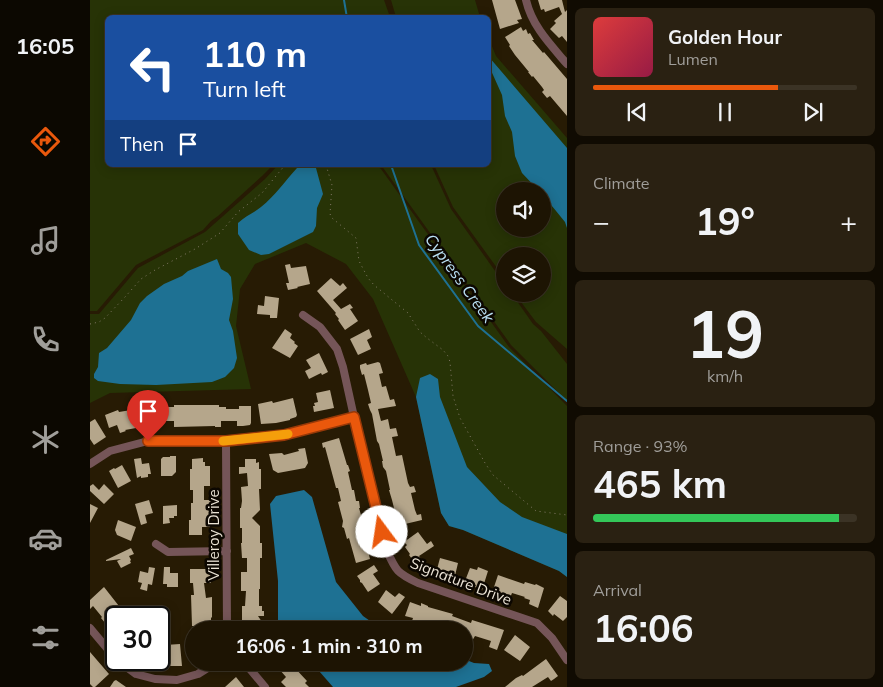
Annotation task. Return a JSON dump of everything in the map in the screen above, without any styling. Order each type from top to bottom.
[{"type":"street","points":[[526,0],[530,15],[537,28],[567,64]]},
{"type":"street","name":"Signature Drive","points":[[303,314],[320,327],[337,349],[387,550],[394,567],[403,576],[418,583],[537,623],[552,638],[567,660]]},
{"type":"street","points":[[90,464],[110,451],[148,441],[226,441],[284,435],[354,417]]},
{"type":"street","name":"Villeroy Drive","points":[[226,441],[228,621]]},
{"type":"street","points":[[156,544],[168,552],[226,551]]},
{"type":"street","points":[[90,628],[105,646]]},
{"type":"street","points":[[132,671],[136,674],[155,679],[177,680],[203,671]]},
{"type":"street","points":[[252,671],[265,687]]},
{"type":"path","points":[[90,324],[105,318],[141,279],[220,234],[238,212],[262,193],[283,167]]},
{"type":"path","points":[[327,167],[332,185],[330,214],[332,218],[356,238],[359,261],[368,278],[408,313],[420,332],[444,350],[448,356],[453,396],[460,418],[485,463],[493,474],[536,511],[567,515]]},
{"type":"green space","points":[[90,0],[384,0],[389,15],[105,15],[105,167],[271,167],[203,230],[136,265],[97,311],[90,311]]},
{"type":"green space","points":[[391,0],[475,0],[479,15],[395,15]]},
{"type":"green space","points":[[491,44],[496,56],[567,138],[567,349],[536,322],[521,302],[551,302],[551,247],[496,247],[496,267],[453,207],[435,167],[491,167]]},
{"type":"green space","points":[[276,167],[378,167],[509,347],[567,406],[567,577],[559,571],[463,530],[449,526],[441,513],[416,397],[373,299],[346,264],[306,243],[255,264],[240,289],[236,326],[251,389],[110,393],[90,403],[90,314],[99,314],[138,268],[205,232]]},
{"type":"green space","points":[[382,167],[432,167],[451,209],[496,272],[496,302],[518,302],[533,324],[541,331],[567,364],[567,401],[511,345]]},
{"type":"water","points":[[491,59],[567,148],[567,228],[565,222],[551,205],[551,182],[530,182],[522,173],[515,156],[512,132],[505,116],[502,95],[491,70]]},
{"type":"water","points":[[298,167],[316,168],[323,194],[317,208],[316,226],[313,232],[269,254],[261,255],[249,250],[238,234],[238,223],[266,203]]},
{"type":"water","points":[[217,259],[221,269],[231,277],[233,299],[229,320],[233,331],[237,358],[234,368],[225,377],[212,382],[156,385],[120,384],[98,381],[94,378],[98,367],[99,353],[107,348],[131,320],[140,303],[147,296],[188,271]]},
{"type":"water","points":[[430,374],[438,379],[440,397],[467,467],[500,502],[522,517],[567,534],[567,577],[559,571],[463,530],[449,526],[441,513],[416,397],[420,378]]},
{"type":"water","points":[[304,490],[312,497],[336,582],[363,616],[370,621],[279,621],[278,581],[270,504],[276,496]]},
{"type":"water","points":[[473,663],[489,664],[492,671],[484,677],[456,687],[333,687],[319,671],[473,671]]},
{"type":"building","points":[[492,0],[515,0],[522,19],[517,20],[519,23],[500,29]]},
{"type":"building","points":[[538,0],[562,0],[565,12],[567,10],[567,42],[562,36],[559,38],[550,29],[556,23],[554,21],[562,14],[559,7],[545,12],[544,9],[541,10]]},
{"type":"building","points":[[521,27],[523,31],[526,29],[528,34],[530,33],[534,40],[532,40],[567,79],[567,116],[550,96],[547,98],[542,92],[544,90],[542,87],[532,77],[509,46],[505,37]]},
{"type":"building","points":[[290,264],[291,268],[306,266],[310,284],[288,290],[286,283],[289,283],[285,265]]},
{"type":"building","points":[[331,278],[340,286],[343,283],[347,288],[333,300],[341,309],[350,304],[353,308],[350,309],[358,321],[345,330],[338,320],[336,313],[317,291]]},
{"type":"building","points":[[265,296],[279,298],[277,318],[270,318],[270,315],[257,314],[258,305],[264,306]]},
{"type":"building","points":[[285,329],[292,334],[290,338],[298,346],[290,358],[272,348]]},
{"type":"building","points":[[369,329],[372,337],[367,340],[371,349],[358,355],[350,339]]},
{"type":"building","points":[[319,353],[328,372],[309,379],[305,371],[311,368],[306,360]]},
{"type":"building","points":[[378,362],[383,373],[379,374],[382,387],[386,386],[390,400],[394,399],[396,406],[378,409],[381,421],[388,419],[390,429],[396,428],[398,436],[392,437],[396,456],[402,455],[408,483],[410,487],[414,486],[416,492],[411,493],[415,510],[417,515],[421,514],[422,520],[405,524],[405,526],[399,528],[368,404],[371,403],[368,390],[364,374],[362,375],[360,368],[360,365],[366,363],[367,365]]},
{"type":"building","points":[[330,390],[334,408],[314,412],[314,403],[318,402],[316,393]]},
{"type":"building","points":[[293,398],[296,417],[276,423],[261,424],[258,404],[272,401],[273,403]]},
{"type":"building","points":[[174,405],[219,405],[219,407],[226,407],[226,409],[239,409],[239,406],[251,406],[251,423],[250,425],[237,426],[237,421],[221,421],[221,427],[174,427],[174,421],[160,421],[160,427],[153,427],[153,422],[136,425],[136,428],[120,433],[117,425],[109,428],[105,415],[118,410],[119,412],[143,408],[153,414],[152,407],[174,407]]},
{"type":"building","points":[[95,419],[106,437],[94,445],[90,439],[90,422]]},
{"type":"building","points":[[339,438],[350,471],[348,472],[352,490],[354,490],[356,501],[359,501],[363,522],[357,524],[363,541],[367,540],[369,546],[367,547],[370,559],[356,563],[349,538],[347,539],[342,527],[343,521],[338,502],[341,501],[338,488],[336,488],[325,447],[323,448],[322,443]]},
{"type":"building","points":[[305,448],[308,463],[305,468],[278,473],[273,470],[269,454],[282,453],[284,455]]},
{"type":"building","points":[[176,456],[176,472],[172,476],[161,476],[161,459]]},
{"type":"building","points":[[141,458],[142,464],[149,463],[151,474],[148,474],[148,477],[141,478],[141,476],[137,478],[134,459]]},
{"type":"building","points":[[203,458],[205,466],[210,466],[210,486],[204,486],[204,500],[211,500],[211,506],[209,506],[210,527],[202,527],[202,535],[189,535],[191,503],[193,503],[193,490],[190,490],[190,469],[192,469],[192,459]]},
{"type":"building","points":[[245,459],[256,459],[256,463],[259,462],[259,469],[261,469],[261,489],[259,489],[260,510],[252,518],[260,526],[260,543],[262,543],[259,606],[262,606],[264,616],[258,616],[261,621],[242,621],[242,606],[245,606],[246,591],[241,591],[241,572],[247,572],[247,558],[242,558],[240,508],[242,501],[241,487],[248,486],[247,473],[239,474],[239,467],[245,467]]},
{"type":"building","points":[[122,465],[131,481],[118,488],[109,471]]},
{"type":"building","points":[[93,484],[99,490],[104,484],[114,494],[104,504],[90,491],[90,486]]},
{"type":"building","points":[[149,500],[153,513],[145,515],[147,523],[141,525],[135,504]]},
{"type":"building","points":[[90,504],[98,508],[90,523]]},
{"type":"building","points":[[177,505],[177,516],[169,518],[170,523],[163,524],[163,506]]},
{"type":"building","points":[[118,520],[136,527],[131,541],[117,535],[115,530]]},
{"type":"building","points":[[418,532],[427,544],[431,541],[434,546],[419,556],[421,559],[415,563],[409,555],[405,547],[407,545],[404,542]]},
{"type":"building","points":[[131,548],[134,554],[129,556],[131,563],[121,568],[117,561],[121,559],[106,561],[106,560]]},
{"type":"building","points":[[440,558],[458,563],[454,580],[447,578],[448,576],[436,573]]},
{"type":"building","points":[[374,565],[378,571],[373,574],[380,584],[368,592],[357,576]]},
{"type":"building","points":[[149,567],[155,568],[152,585],[148,584],[147,591],[140,589],[142,583],[138,582],[140,571],[148,573]]},
{"type":"building","points":[[164,567],[170,567],[170,573],[178,573],[178,587],[167,587],[167,584],[163,584]]},
{"type":"building","points":[[478,567],[488,571],[482,590],[475,587],[476,585],[465,581],[470,568],[477,570]]},
{"type":"building","points":[[190,569],[210,569],[211,583],[204,583],[206,598],[212,597],[211,621],[192,621],[191,595],[194,595],[193,583],[190,583]]},
{"type":"building","points":[[498,575],[524,584],[525,582],[536,584],[544,588],[538,608],[529,604],[530,600],[525,597],[512,593],[510,598],[493,590]]},
{"type":"building","points":[[104,587],[119,606],[105,606],[105,623],[93,606],[90,609],[90,600]]},
{"type":"building","points":[[386,590],[395,597],[399,593],[405,597],[392,614],[378,602]]},
{"type":"building","points":[[560,596],[567,601],[567,617],[563,621],[548,611]]},
{"type":"building","points":[[410,602],[421,606],[421,603],[428,607],[453,614],[452,616],[466,621],[412,621],[413,618],[405,616]]},
{"type":"building","points":[[472,620],[504,630],[497,650],[489,647],[491,641],[475,636],[473,639]]},
{"type":"building","points":[[515,635],[530,647],[520,661],[504,650]]},
{"type":"building","points":[[180,644],[182,666],[170,666],[170,645]]},
{"type":"building","points":[[90,652],[109,674],[95,687],[90,684]]},
{"type":"building","points":[[546,659],[558,676],[554,679],[551,681],[548,677],[532,687],[505,687],[516,678],[523,676]]},
{"type":"building","points":[[281,671],[298,671],[307,681],[305,683],[309,687],[286,687],[281,682],[286,677]]},
{"type":"building","points":[[236,677],[244,687],[225,687]]},
{"type":"building","points":[[116,680],[126,687],[110,687]]},
{"type":"waterway","name":"Cypress Creek","points":[[344,0],[346,15]]},
{"type":"waterway","name":"Cypress Creek","points":[[392,167],[419,245],[478,326],[567,401]]},
{"type":"slow traffic","points":[[223,441],[288,434]]},
{"type":"route","points":[[148,441],[226,441],[284,435],[354,417],[382,532]]}]
